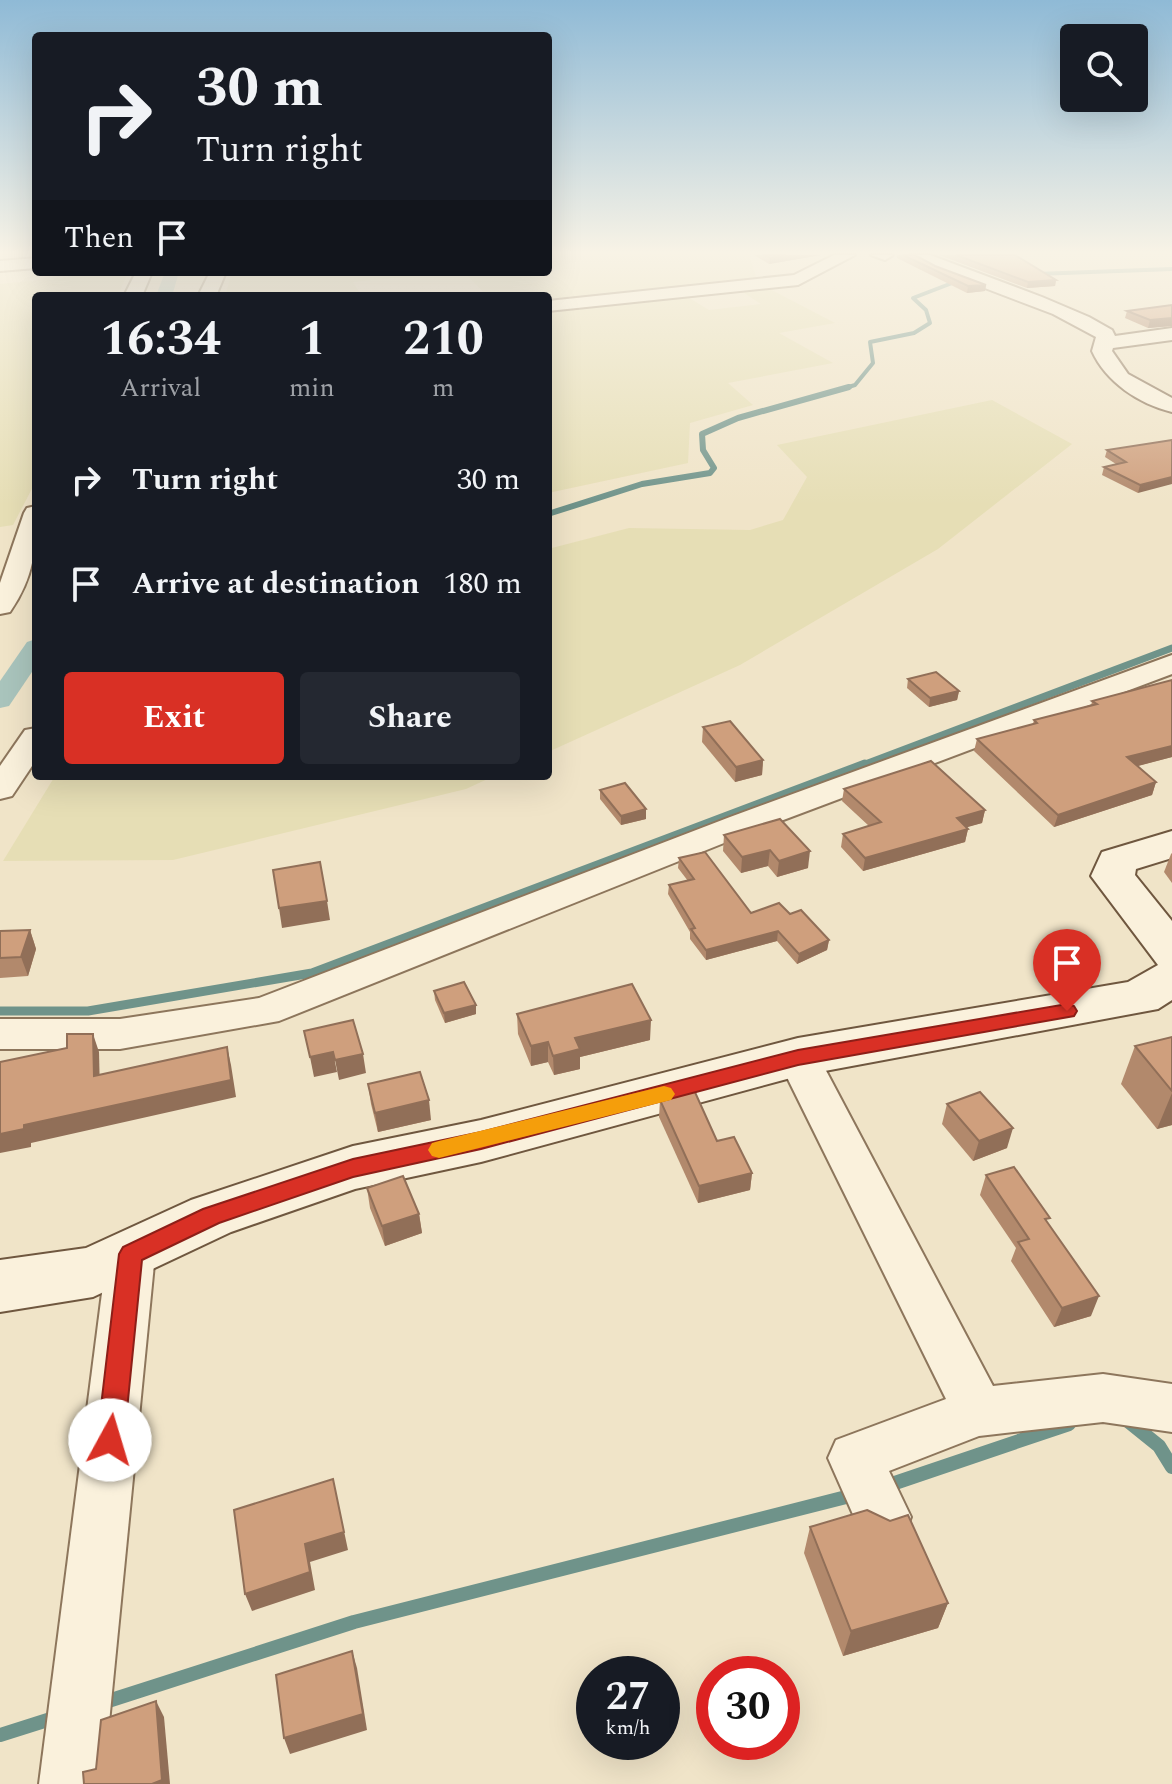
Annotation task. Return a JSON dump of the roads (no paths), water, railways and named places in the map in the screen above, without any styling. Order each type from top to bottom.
[{"type":"street","points":[[1105,338],[1102,351],[1106,364],[1120,377],[1172,406]]},
{"type":"street","points":[[1106,343],[1141,338]]},
{"type":"street","points":[[0,606],[15,580],[32,526]]},
{"type":"street","points":[[0,1034],[120,1034],[265,1011],[742,824],[1172,664]]},
{"type":"street","points":[[0,789],[32,743]]},
{"type":"street","points":[[1172,844],[1117,861],[1113,876],[1172,953]]},
{"type":"street","points":[[0,1286],[93,1272],[211,1216],[353,1168],[481,1141],[798,1057],[1141,997],[1172,977]]},
{"type":"street","points":[[798,1057],[979,1412]]},
{"type":"street","points":[[71,1784],[131,1254]]},
{"type":"street","points":[[883,1517],[855,1458],[979,1412],[1103,1398],[1172,1408]]},
{"type":"waterway","points":[[844,389],[855,385],[873,363],[870,342],[888,338]]},
{"type":"waterway","points":[[844,389],[849,387]]},
{"type":"waterway","points":[[552,513],[642,484],[710,473],[714,468],[703,450],[702,434],[738,418],[844,389]]},
{"type":"waterway","points":[[860,766],[1172,648]]},
{"type":"waterway","points":[[0,700],[32,653]]},
{"type":"waterway","points":[[0,1011],[88,1011],[312,973],[865,764]]},
{"type":"waterway","points":[[1128,1421],[1159,1446],[1172,1467]]},
{"type":"waterway","points":[[889,1485],[1069,1424]]},
{"type":"waterway","points":[[102,1703],[354,1622],[854,1495]]},
{"type":"waterway","points":[[0,1735],[57,1717]]}]
